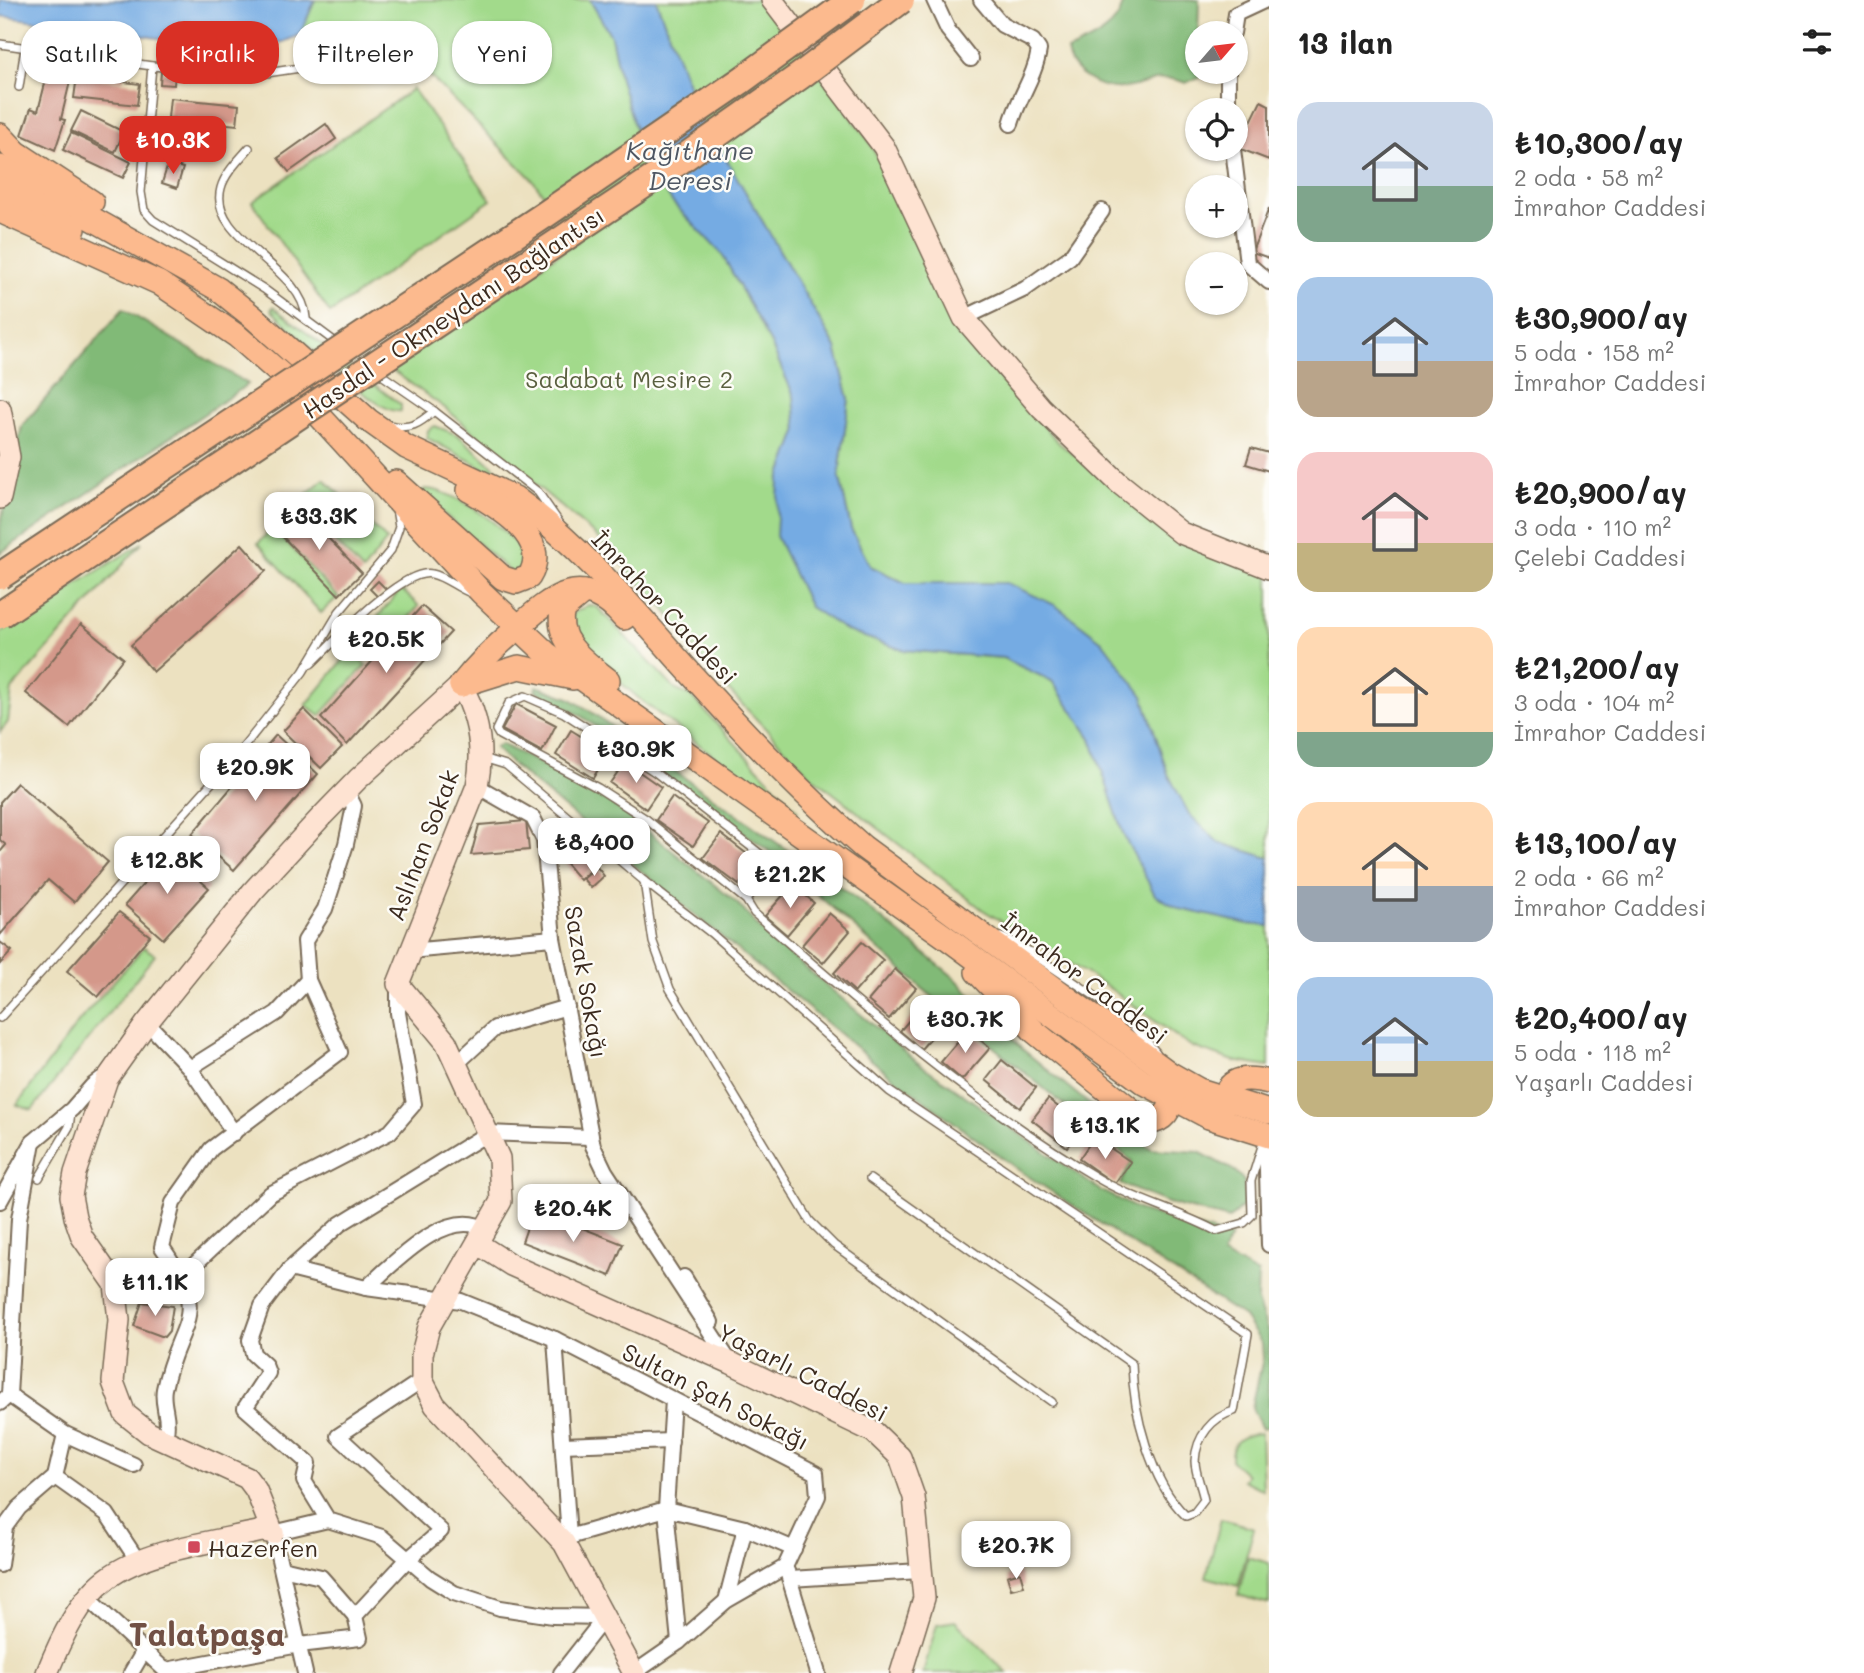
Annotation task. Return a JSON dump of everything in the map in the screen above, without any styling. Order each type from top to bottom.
[{"type":"highway","name":"Hasdal - Okmeydanı Bağlantısı","points":[[0,576],[419,299],[742,80],[852,0]]},
{"type":"highway","name":"Hasdal - Okmeydanı Bağlantısı","points":[[0,614],[675,164],[800,76],[901,0]]},
{"type":"main road","points":[[0,135],[16,152],[116,218],[161,256]]},
{"type":"main road","name":"İmrahor Caddesi","points":[[0,167],[218,289],[368,420],[406,447],[515,498],[565,539],[627,600],[674,655],[832,821],[891,869],[1169,1073],[1224,1099],[1269,1112]]},
{"type":"main road","points":[[0,188],[94,240],[159,284]]},
{"type":"main road","name":"İmrahor Caddesi","points":[[0,211],[159,284],[237,336],[283,376],[481,592],[518,627],[585,681],[947,938],[1143,1083],[1173,1100],[1224,1122],[1268,1135]]},
{"type":"main road","points":[[356,456],[392,479],[503,578],[516,582],[528,577],[536,558],[535,547],[529,537],[493,505],[406,447]]},
{"type":"main road","points":[[461,685],[518,627],[562,593],[584,592],[608,601],[657,648],[674,655]]},
{"type":"main road","points":[[584,592],[563,609],[560,618],[563,635],[582,659],[629,699],[665,737]]},
{"type":"main road","points":[[461,685],[519,667],[585,681]]},
{"type":"main road","points":[[947,938],[1018,1016],[1144,1120],[1160,1120],[1173,1100],[1169,1073]]},
{"type":"main road","points":[[1224,1122],[1222,1108],[1227,1088],[1239,1079],[1269,1082]]},
{"type":"street","points":[[772,0],[884,147],[964,318],[1041,408],[1119,483],[1181,533],[1269,568]]},
{"type":"street","points":[[934,0],[948,30],[971,59]]},
{"type":"street","points":[[981,0],[1002,25],[1033,41],[1039,50],[1037,66],[1015,108],[1011,124]]},
{"type":"street","points":[[1235,21],[1236,15],[1266,0]]},
{"type":"street","points":[[1234,161],[1247,262],[1269,282]]},
{"type":"street","points":[[964,318],[1025,289],[1070,257],[1102,211]]},
{"type":"street","points":[[0,409],[9,457],[0,498]]},
{"type":"street","points":[[305,1673],[273,1533],[256,1490],[247,1478],[149,1433],[125,1414],[118,1397],[113,1368],[119,1320],[115,1284],[82,1237],[71,1196],[75,1173],[111,1081],[149,1027],[253,891],[432,709],[461,685]]},
{"type":"street","name":"Aslıhan Sokak","points":[[398,984],[477,786],[482,758],[472,704],[461,685]]},
{"type":"street","name":"Sazak Sokağı","points":[[477,786],[533,818],[544,840],[553,938],[589,1137],[605,1171],[731,1363]]},
{"type":"street","points":[[166,1432],[161,1402],[167,1373],[190,1312],[182,1276],[162,1247],[173,1203],[211,1149],[340,1052],[308,980],[305,941],[325,909],[346,844],[354,806],[347,795]]},
{"type":"street","points":[[409,951],[553,938]]},
{"type":"street","points":[[190,1068],[277,1013],[308,980]]},
{"type":"street","points":[[398,984],[446,1042],[499,1158],[501,1202],[429,1327],[422,1354],[422,1380],[435,1405],[567,1540],[634,1673],[679,1642],[726,1601],[788,1573],[920,1571]]},
{"type":"street","points":[[182,1276],[270,1194],[390,1132],[414,1104],[398,1013],[398,984]]},
{"type":"street","points":[[456,1064],[495,1028],[566,1007]]},
{"type":"street","points":[[149,1027],[190,1068],[234,1132]]},
{"type":"street","points":[[0,1201],[33,1142],[72,1109],[92,1086],[101,1079],[111,1081]]},
{"type":"street","points":[[111,1081],[85,1171],[82,1213],[88,1230],[120,1276],[125,1290],[129,1328],[121,1370],[128,1397],[146,1422],[249,1470],[271,1497],[277,1518],[273,1533]]},
{"type":"street","points":[[328,1520],[304,1481],[308,1463],[245,1408],[268,1373],[265,1365],[253,1354],[250,1340],[262,1306],[290,1269],[340,1224],[488,1133],[589,1137]]},
{"type":"street","points":[[1268,1135],[1269,1245]]},
{"type":"street","points":[[33,1142],[19,1219],[4,1399],[65,1434],[134,1465]]},
{"type":"street","points":[[366,1288],[410,1248],[456,1223],[470,1222],[482,1237]]},
{"type":"street","name":"Yaşarlı Caddesi","points":[[482,1237],[511,1265],[731,1363],[874,1432],[900,1457],[914,1497],[924,1598],[901,1673]]},
{"type":"street","name":"Sultan Şah Sokağı","points":[[290,1269],[366,1288],[447,1297],[555,1339],[816,1473],[818,1496],[794,1549],[788,1573]]},
{"type":"street","points":[[555,1339],[567,1540]]},
{"type":"street","points":[[355,1616],[407,1560],[441,1531],[338,1436],[422,1380]]},
{"type":"street","points":[[673,1400],[666,1509],[679,1642]]},
{"type":"street","points":[[0,1565],[5,1527],[19,1508],[55,1477],[65,1434]]},
{"type":"street","points":[[563,1445],[671,1441]]},
{"type":"street","points":[[55,1477],[107,1514],[138,1561]]},
{"type":"street","points":[[567,1540],[666,1509],[745,1528],[794,1549]]},
{"type":"street","points":[[59,1673],[92,1602],[129,1576],[273,1533],[328,1520],[382,1537],[407,1560],[454,1593],[500,1608],[553,1616],[605,1617]]},
{"type":"street","points":[[726,1601],[745,1528]]},
{"type":"street","points":[[47,1673],[57,1648],[107,1578],[138,1561],[262,1531],[273,1533]]},
{"type":"street","points":[[92,1602],[167,1671],[299,1645],[360,1638],[355,1616],[321,1577],[282,1568]]},
{"type":"street","points":[[788,1573],[818,1673]]},
{"type":"street","points":[[566,1670],[605,1617]]},
{"type":"street","points":[[131,1673],[145,1649]]},
{"type":"lane","points":[[0,44],[21,47]]},
{"type":"lane","points":[[142,65],[253,75],[293,69]]},
{"type":"lane","points":[[152,66],[141,192],[144,210],[153,220],[306,318],[351,354]]},
{"type":"lane","points":[[19,87],[21,74]]},
{"type":"lane","points":[[248,148],[221,186],[219,201],[227,221],[296,290],[306,308],[306,318]]},
{"type":"lane","points":[[361,361],[433,411],[538,492],[559,519],[565,539]]},
{"type":"lane","points":[[368,420],[405,429],[419,424],[433,411]]},
{"type":"lane","points":[[0,1018],[242,749],[303,672],[339,612],[397,540],[399,527],[395,498]]},
{"type":"lane","points":[[303,672],[379,601],[412,577],[431,574],[471,593],[481,592]]},
{"type":"lane","points":[[746,900],[765,874],[768,860],[655,772],[564,713],[525,696],[509,703],[496,730],[499,735],[598,788],[646,819],[746,900],[754,913],[892,1031],[971,1091],[1118,1190],[1216,1231],[1232,1228],[1252,1215],[1254,1167],[1268,1135]]},
{"type":"lane","points":[[482,758],[506,765],[644,881],[711,933],[889,1091],[1248,1334],[1234,1411],[1212,1419],[1201,1440],[1195,1462],[1204,1500],[1194,1513],[1186,1516],[1175,1505],[1161,1478],[1136,1415],[1132,1364],[1106,1342],[870,1179]]},
{"type":"lane","points":[[644,881],[653,942],[670,989],[810,1221],[834,1245],[1052,1402]]},
{"type":"lane","points":[[39,1178],[69,1127],[72,1109]]},
{"type":"green space","name":"Sadabat Mesire 2","points":[[315,0],[590,0],[611,36],[620,79],[645,160],[673,203],[722,254],[771,344],[794,396],[797,432],[779,480],[847,631],[903,650],[1003,658],[1052,681],[1091,738],[1124,836],[1248,924],[1269,926],[1269,1067],[1234,1061],[1193,1047],[1180,1039],[1108,987],[983,910],[810,775],[715,676],[663,607],[595,535],[445,408],[389,368],[578,241],[531,178],[438,84],[438,21],[306,21]]},
{"type":"green space","points":[[656,0],[765,0],[869,141],[969,343],[1060,444],[1184,538],[1269,572],[1269,858],[1223,845],[1202,829],[1189,814],[1168,776],[1143,696],[948,584],[905,583],[870,566],[851,529],[839,474],[849,399],[836,348],[717,143],[703,124]]},
{"type":"green space","points":[[1123,0],[1199,0],[1198,21],[1185,21],[1185,83],[1159,79],[1131,87],[1113,88],[1095,83],[1080,73],[1069,59],[1067,51],[1103,33],[1117,19]]},
{"type":"green space","points":[[413,89],[491,200],[330,313],[252,202]]},
{"type":"green space","points":[[273,307],[401,405],[401,411],[374,401],[355,387],[271,310]]},
{"type":"green space","points":[[123,309],[248,384],[0,553],[0,526],[22,426]]},
{"type":"green space","points":[[435,426],[458,435],[512,483],[427,438],[428,430]]},
{"type":"green space","points":[[324,479],[387,540],[363,571],[297,502]]},
{"type":"green space","points":[[425,489],[450,495],[493,522],[522,553],[522,570],[514,575],[421,494]]},
{"type":"green space","points":[[273,528],[338,597],[321,613],[258,543]]},
{"type":"green space","points":[[142,543],[12,689],[8,722],[0,732],[0,633]]},
{"type":"green space","points":[[401,589],[419,606],[378,652],[361,637]]},
{"type":"green space","points":[[588,605],[597,607],[676,690],[691,696],[798,811],[790,814],[642,701],[592,658],[568,622],[571,615]]},
{"type":"green space","points":[[350,652],[366,665],[320,716],[306,705]]},
{"type":"green space","points":[[537,686],[569,698],[587,709],[858,900],[955,978],[1021,1048],[1112,1123],[1152,1149],[1199,1152],[1235,1171],[1244,1181],[1244,1205],[1229,1219],[1168,1203],[1120,1184],[1132,1161],[922,988],[769,851],[581,716],[535,690]]},
{"type":"green space","points":[[501,744],[587,787],[629,816],[737,903],[761,930],[917,1062],[1101,1191],[1144,1212],[1231,1237],[1222,1254],[1258,1274],[1257,1301],[1269,1335],[1269,1426],[1262,1429],[1252,1408],[1263,1358],[1262,1344],[1244,1317],[1020,1171],[891,1076],[516,768],[495,748]]},
{"type":"green space","points":[[144,947],[155,955],[32,1110],[17,1105],[80,1020]]},
{"type":"green space","points":[[1261,1433],[1263,1490],[1243,1480],[1247,1475],[1231,1460],[1235,1443],[1249,1435]]},
{"type":"green space","points":[[1221,1519],[1254,1528],[1238,1586],[1206,1577]]},
{"type":"green space","points":[[1248,1557],[1269,1563],[1269,1604],[1238,1595]]},
{"type":"green space","points":[[955,1621],[1007,1673],[923,1673],[937,1624]]},
{"type":"water","points":[[0,0],[315,0],[306,21],[293,21],[293,38],[279,42],[279,21],[156,21],[156,38],[142,36],[142,21],[36,21],[0,16]]},
{"type":"water","name":"Kağıthane Deresi","points":[[590,0],[656,0],[703,124],[717,143],[836,348],[849,399],[839,474],[851,529],[870,566],[905,583],[1007,583],[1055,605],[1102,641],[1143,696],[1168,774],[1189,814],[1218,842],[1269,858],[1269,926],[1180,909],[1155,895],[1124,836],[1091,738],[1052,681],[1003,658],[903,650],[847,631],[810,607],[776,536],[779,480],[797,432],[794,396],[771,344],[722,254],[673,203],[645,160],[620,79],[611,36]]},
{"type":"building","points":[[45,84],[69,84],[61,119],[65,120],[55,150],[22,135],[31,108],[38,111]]},
{"type":"building","points":[[76,84],[140,84],[137,105],[74,98]]},
{"type":"building","points":[[170,98],[239,105],[237,125],[168,118]]},
{"type":"building","points":[[1261,101],[1269,105],[1269,160],[1248,152],[1248,128]]},
{"type":"building","points":[[81,111],[124,132],[115,152],[71,131]]},
{"type":"building","points":[[326,124],[336,139],[289,172],[278,158]]},
{"type":"building","points":[[179,130],[194,139],[179,165],[164,157]]},
{"type":"building","points":[[71,133],[131,162],[123,178],[63,150]]},
{"type":"building","points":[[168,164],[183,168],[177,188],[162,183]]},
{"type":"building","points":[[1269,208],[1269,258],[1252,252]]},
{"type":"building","points":[[1251,448],[1269,453],[1269,471],[1246,464]]},
{"type":"building","points":[[299,508],[362,573],[339,595],[276,530]]},
{"type":"building","points":[[242,544],[266,571],[153,672],[131,645]]},
{"type":"building","points":[[378,581],[386,589],[378,597],[370,589]]},
{"type":"building","points":[[422,606],[451,632],[347,745],[321,718]]},
{"type":"building","points":[[81,624],[123,658],[69,727],[26,693]]},
{"type":"building","points":[[516,704],[556,725],[542,752],[502,730]]},
{"type":"building","points":[[304,709],[342,747],[321,768],[283,731]]},
{"type":"building","points":[[571,730],[608,753],[593,778],[556,755]]},
{"type":"building","points":[[276,735],[318,774],[234,870],[192,834]]},
{"type":"building","points":[[625,762],[661,787],[646,809],[610,783]]},
{"type":"building","points":[[17,783],[108,862],[74,902],[48,880],[0,935],[0,852],[6,845],[0,840],[0,802]]},
{"type":"building","points":[[672,797],[708,823],[693,846],[656,820]]},
{"type":"building","points":[[526,821],[529,850],[471,855],[479,825]]},
{"type":"building","points":[[721,834],[756,861],[739,885],[703,858]]},
{"type":"building","points":[[577,846],[595,866],[580,880],[563,860]]},
{"type":"building","points":[[170,854],[209,888],[163,939],[125,905]]},
{"type":"building","points":[[597,867],[604,876],[591,888],[583,879]]},
{"type":"building","points":[[793,884],[814,903],[787,935],[765,916]]},
{"type":"building","points":[[119,912],[150,936],[98,997],[67,971]]},
{"type":"building","points":[[829,913],[850,931],[823,963],[802,945]]},
{"type":"building","points":[[0,942],[12,951],[0,964]]},
{"type":"building","points":[[862,942],[883,960],[855,992],[834,973]]},
{"type":"building","points":[[895,969],[916,988],[889,1019],[868,1001]]},
{"type":"building","points":[[927,999],[948,1018],[921,1049],[900,1031]]},
{"type":"building","points":[[968,1030],[990,1048],[962,1080],[941,1062]]},
{"type":"building","points":[[1002,1060],[1036,1088],[1020,1108],[986,1080]]},
{"type":"building","points":[[1048,1099],[1083,1126],[1067,1147],[1032,1120]]},
{"type":"building","points":[[1094,1137],[1131,1162],[1115,1184],[1079,1159]]},
{"type":"building","points":[[542,1212],[623,1244],[610,1276],[522,1242],[529,1222],[537,1225]]},
{"type":"building","points":[[142,1302],[173,1306],[169,1331],[164,1337],[134,1326]]},
{"type":"building","points":[[1020,1572],[1024,1586],[1011,1589],[1007,1576]]},
{"type":"place","name":"Hazerfen","points":[[194,1547]]},
{"type":"district","name":"Talatpaşa","points":[[207,1633]]}]
